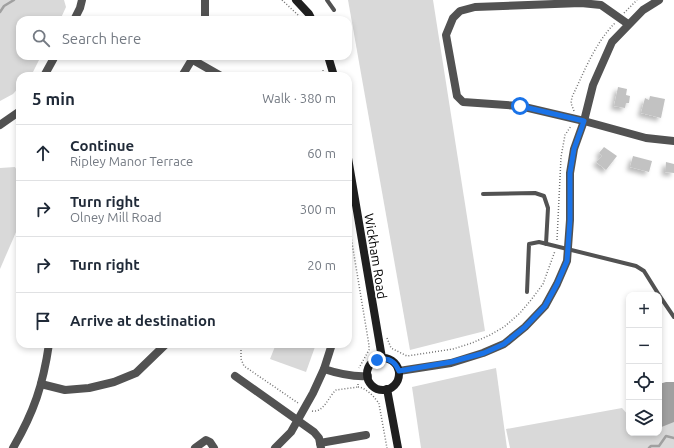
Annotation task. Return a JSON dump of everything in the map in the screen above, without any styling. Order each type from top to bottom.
[{"type":"street","points":[[76,16],[82,0]]},
{"type":"street","points":[[204,16],[205,0]]},
{"type":"street","points":[[296,0],[310,16]]},
{"type":"street","points":[[399,371],[451,362],[484,353],[504,344],[525,327],[545,306],[567,261],[570,220],[570,173],[574,149],[584,121],[592,85],[612,42],[643,10],[659,0]]},
{"type":"street","points":[[628,24],[602,5],[581,3],[475,7],[460,11],[453,18],[446,35],[457,96],[463,102],[520,106],[584,121],[646,138],[674,141]]},
{"type":"street","points":[[46,72],[53,60]]},
{"type":"street","points":[[184,72],[192,60]]},
{"type":"street","points":[[196,60],[215,72]]},
{"type":"street","points":[[329,60],[333,72]]},
{"type":"street","points":[[0,125],[16,114]]},
{"type":"street","name":"Wickham Road","points":[[352,182],[382,358]]},
{"type":"street","points":[[13,448],[24,428],[40,392],[48,348]]},
{"type":"street","points":[[42,384],[65,390],[90,388],[114,382],[136,373],[162,348]]},
{"type":"street","points":[[276,448],[291,432],[305,408],[324,369],[331,348]]},
{"type":"street","points":[[382,358],[393,361],[399,371],[399,377],[392,387],[382,390],[372,385],[368,376],[368,371],[373,362],[382,358]]},
{"type":"street","points":[[324,369],[344,375],[358,377],[368,376]]},
{"type":"street","points":[[235,376],[314,432],[319,438],[321,446],[366,435]]},
{"type":"street","points":[[387,389],[398,448]]},
{"type":"street","points":[[195,448],[206,440],[210,442],[214,448]]},
{"type":"lane","points":[[327,0],[334,10]]},
{"type":"lane","points":[[483,194],[535,193],[544,196],[548,208],[546,244]]},
{"type":"lane","points":[[527,292],[529,244],[539,242],[636,266],[644,271],[657,292]]},
{"type":"lane","points":[[662,299],[674,317]]},
{"type":"path","points":[[282,0],[299,16]]},
{"type":"path","points":[[377,335],[387,335],[391,348],[407,356],[453,349],[490,336],[504,327],[520,313],[531,300],[543,284],[550,268],[556,245],[559,222],[561,157],[564,135],[574,119],[571,103],[579,83],[599,44],[612,25],[637,0]]},
{"type":"path","points":[[352,243],[369,345],[369,350],[358,369],[358,387]]},
{"type":"path","points":[[241,348],[241,359],[244,366],[305,408],[314,412],[326,403],[336,390],[358,387],[364,389],[377,400],[379,404],[387,448]]},
{"type":"shaded area","points":[[0,0],[64,0],[66,7],[62,16],[16,16],[16,60],[39,60],[33,72],[16,72],[16,91],[13,94],[0,101]]},
{"type":"shaded area","points":[[348,0],[433,0],[485,331],[410,350]]},
{"type":"shaded area","points":[[15,167],[16,169],[16,232],[0,269],[0,168]]},
{"type":"shaded area","points":[[274,348],[315,348],[306,372],[270,359]]},
{"type":"shaded area","points":[[496,368],[507,448],[421,448],[412,387]]},
{"type":"shaded area","points":[[674,382],[674,422],[662,427],[662,400],[662,383]]},
{"type":"shaded area","points":[[622,408],[626,413],[626,436],[662,436],[662,425],[674,419],[674,448],[510,448],[506,429]]},
{"type":"building","points":[[618,87],[627,89],[626,95],[630,96],[629,103],[626,103],[625,108],[614,106]]},
{"type":"building","points":[[650,96],[665,99],[661,118],[641,113],[645,98],[649,100]]},
{"type":"building","points":[[604,147],[617,156],[606,170],[596,162],[602,156],[599,153]]},
{"type":"building","points":[[633,156],[652,161],[649,172],[630,167]]},
{"type":"building","points":[[666,162],[674,164],[674,173],[665,172]]},
{"type":"waterway","points":[[0,12],[4,6],[14,0]]},
{"type":"waterway","points":[[649,448],[651,446],[659,446],[666,436],[674,438]]},
{"type":"route","points":[[377,360],[382,358],[393,361],[399,371],[451,362],[484,353],[504,344],[525,327],[545,306],[567,261],[570,220],[570,173],[574,149],[584,121],[520,106]]}]
